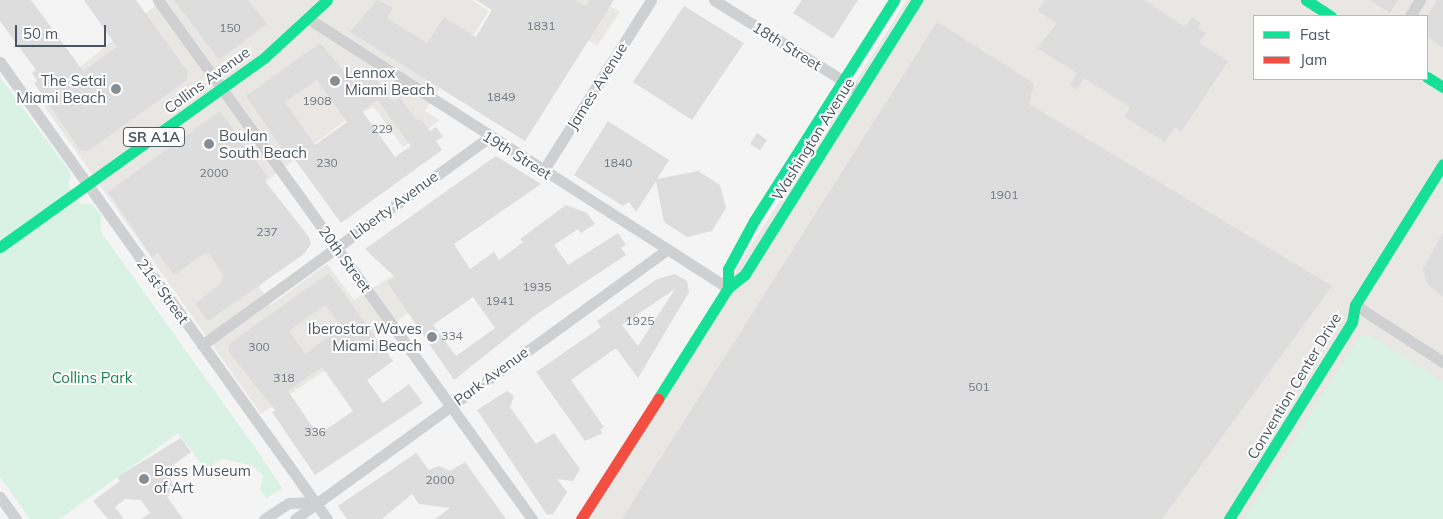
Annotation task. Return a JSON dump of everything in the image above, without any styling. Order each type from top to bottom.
[{"type":"main road","name":"Collins Avenue","points":[[0,247],[221,89],[309,19],[327,0]]},
{"type":"main road","name":"Washington Avenue","points":[[728,288],[728,269],[754,221],[894,0]]},
{"type":"main road","name":"Washington Avenue","points":[[581,519],[728,288],[745,274],[917,0]]},
{"type":"main road","points":[[1306,0],[1329,15]]},
{"type":"main road","points":[[1428,78],[1443,87]]},
{"type":"main road","name":"Convention Center Drive","points":[[1229,519],[1354,318],[1355,305],[1443,164]]},
{"type":"street","name":"20th Street","points":[[158,0],[532,519]]},
{"type":"street","name":"James Avenue","points":[[543,171],[652,0]]},
{"type":"street","name":"18th Street","points":[[714,0],[861,92]]},
{"type":"street","points":[[1411,15],[1420,0]]},
{"type":"street","name":"19th Street","points":[[309,19],[489,137],[728,288]]},
{"type":"street","name":"21st Street","points":[[0,62],[327,519]]},
{"type":"street","name":"Liberty Avenue","points":[[202,345],[489,137]]},
{"type":"street","name":"Park Avenue","points":[[295,519],[315,502],[667,250]]},
{"type":"street","points":[[1355,305],[1443,362]]},
{"type":"street","points":[[0,497],[16,519]]},
{"type":"street","points":[[264,519],[289,503],[315,502]]},
{"type":"shaded area","points":[[162,0],[472,0],[489,11],[425,111],[440,120],[403,147],[374,107],[344,121],[218,219],[271,305],[327,264],[354,300],[438,247],[458,279],[261,414],[40,100]]},
{"type":"shaded area","points":[[526,0],[600,0],[620,12],[597,46]]},
{"type":"shaded area","points":[[907,0],[1443,0],[1443,519],[578,519]]},
{"type":"green space","name":"Collins Park","points":[[0,77],[71,173],[68,185],[81,204],[92,204],[101,215],[101,232],[282,488],[267,498],[260,491],[263,475],[251,465],[221,459],[206,470],[178,433],[60,519],[30,519],[0,477]]},
{"type":"green space","points":[[1369,335],[1443,382],[1443,519],[1244,519],[1360,336]]},
{"type":"building","name":"The Setai Miami Beach","points":[[0,0],[31,0],[83,71],[117,47],[84,0],[136,0],[188,72],[187,80],[88,151],[80,150],[34,83],[37,81],[32,73],[36,70],[0,21]]},
{"type":"building","points":[[174,0],[248,0],[267,24],[219,60]]},
{"type":"building","points":[[377,0],[393,8],[387,18],[427,43],[444,17],[476,37],[492,10],[476,0],[575,0],[585,6],[589,0],[614,0],[525,141],[350,32]]},
{"type":"building","points":[[802,0],[858,0],[833,39],[793,13]]},
{"type":"building","points":[[1045,0],[1144,0],[1185,27],[1192,17],[1201,23],[1198,28],[1206,33],[1199,43],[1228,61],[1181,132],[1175,127],[1165,142],[1124,117],[1130,107],[1084,78],[1077,90],[1070,85],[1077,73],[1037,48],[1057,23],[1038,11]]},
{"type":"building","points":[[1369,0],[1398,0],[1390,13]]},
{"type":"building","points":[[1437,0],[1443,0],[1443,48],[1428,38],[1428,15]]},
{"type":"building","points":[[684,6],[744,43],[692,120],[633,82]]},
{"type":"building","points":[[937,22],[1034,83],[1029,104],[1332,286],[1162,519],[622,519]]},
{"type":"building","points":[[320,43],[353,82],[372,74],[389,98],[395,101],[400,98],[417,121],[420,118],[430,131],[436,127],[443,137],[436,141],[442,150],[341,223],[293,157],[289,159],[246,96]],"holes":[[[317,80],[347,122],[315,145],[285,102]],[[377,100],[411,146],[395,157],[362,111]]]},
{"type":"building","points":[[220,111],[268,177],[264,180],[309,237],[311,244],[304,254],[208,321],[195,304],[221,283],[223,275],[211,256],[205,253],[174,275],[158,253],[152,257],[108,192]]},
{"type":"building","points":[[608,121],[669,160],[657,179],[698,171],[720,185],[726,208],[712,231],[687,237],[664,222],[656,181],[636,212],[629,202],[623,206],[574,175]]},
{"type":"building","points":[[757,133],[767,140],[760,150],[750,144]]},
{"type":"building","points":[[496,156],[541,184],[454,244],[470,269],[494,252],[499,260],[523,242],[520,239],[566,205],[587,213],[595,224],[581,233],[578,229],[554,245],[568,265],[618,233],[626,245],[621,248],[626,255],[537,314],[454,380],[387,282],[395,277],[365,249]],"holes":[[[473,297],[495,328],[456,356],[433,325]]]},
{"type":"building","points":[[1443,232],[1443,297],[1427,284],[1423,269]]},
{"type":"building","points":[[329,273],[393,361],[367,380],[383,403],[409,384],[423,403],[315,475],[272,412],[275,410],[228,351],[230,343]],"holes":[[[325,305],[342,327],[305,354],[289,331]],[[322,367],[353,411],[318,435],[288,391]]]},
{"type":"building","points":[[675,274],[687,281],[689,292],[638,378],[616,348],[571,380],[604,427],[600,430],[603,433],[585,441],[536,372],[601,327],[597,321],[657,279]],"holes":[[[675,289],[638,346],[622,325]]]},
{"type":"building","points":[[507,391],[514,396],[510,407],[536,444],[554,433],[580,469],[573,481],[557,479],[567,492],[553,514],[547,515],[477,410]]},
{"type":"building","name":"Bass Museum of Art","points":[[181,438],[191,452],[165,471],[177,491],[167,497],[183,519],[141,519],[150,513],[141,500],[125,499],[115,507],[124,519],[108,519],[93,501],[120,481],[117,477]]},
{"type":"building","points":[[416,453],[429,470],[439,466],[450,471],[465,462],[506,519],[435,519],[450,508],[419,504],[412,494],[382,519],[347,519],[338,506]]},
{"type":"traffic: fast","points":[[0,247],[265,57],[327,0]]},
{"type":"traffic: fast","points":[[728,288],[728,269],[754,221],[894,0]]},
{"type":"traffic: fast","points":[[658,399],[728,288],[745,274],[917,0]]},
{"type":"traffic: fast","points":[[1306,0],[1329,15]]},
{"type":"traffic: fast","points":[[1428,78],[1443,87]]},
{"type":"traffic: fast","points":[[1229,519],[1352,322],[1355,305],[1443,164]]},
{"type":"traffic: jam","points":[[581,519],[658,399]]},
{"type":"place","name":"Lennox Miami Beach","points":[[335,81]]},
{"type":"place","name":"The Setai Miami Beach","points":[[116,89]]},
{"type":"place","name":"Boulan South Beach","points":[[209,144]]},
{"type":"place","name":"Iberostar Waves Miami Beach","points":[[432,337]]},
{"type":"place","name":"Bass Museum of Art","points":[[144,479]]}]
